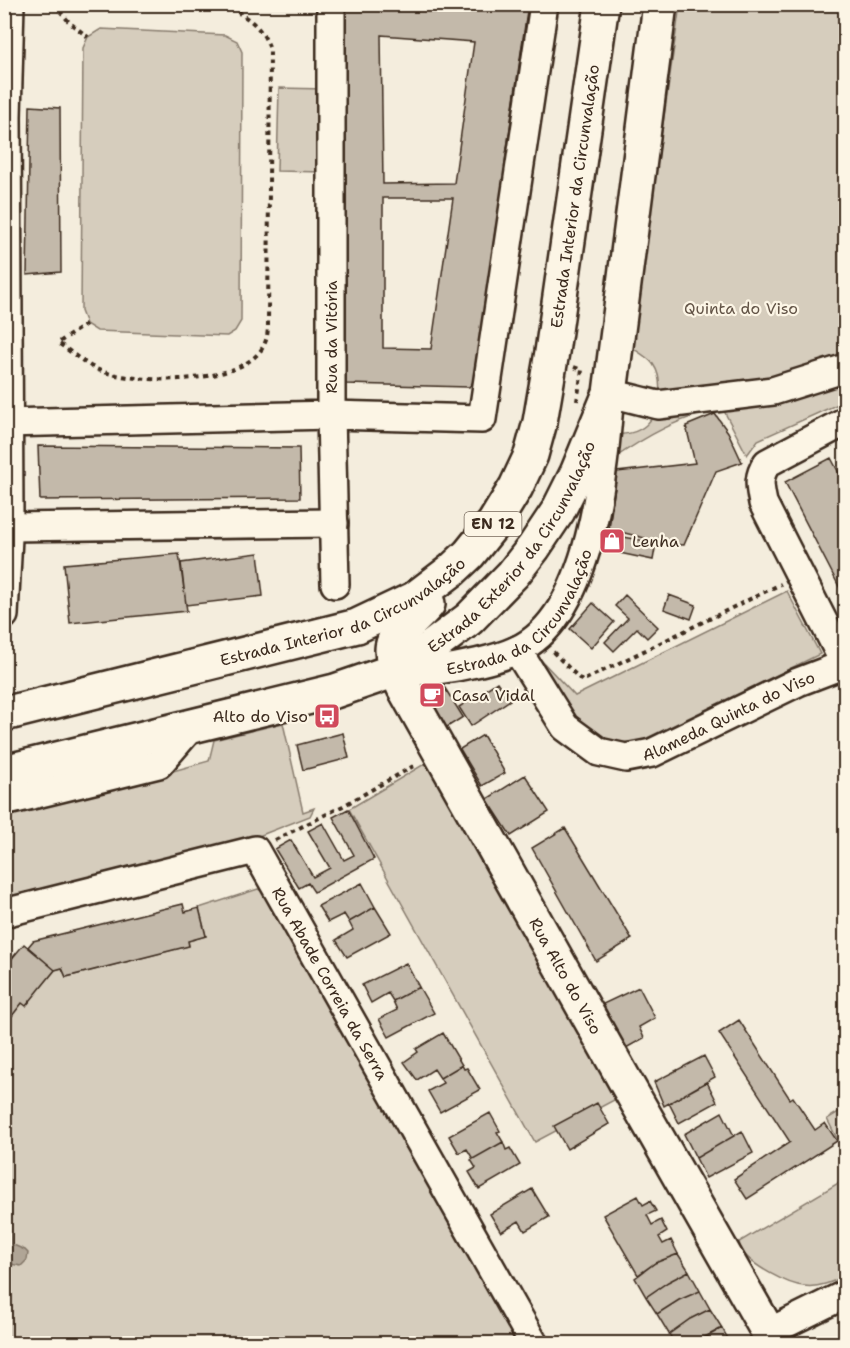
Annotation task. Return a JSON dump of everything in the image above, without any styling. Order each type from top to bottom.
[{"type":"main road","name":"Estrada Interior da Circunvalação","points":[[4,714],[357,626],[414,599],[469,554],[494,523],[516,487],[531,455],[540,422],[602,4]]},
{"type":"main road","name":"Estrada Exterior da Circunvalação","points":[[4,772],[334,691],[396,670],[416,659],[469,620],[492,598],[534,547],[558,511],[578,473],[610,393],[660,4]]},
{"type":"main road","name":"Rua Alto do Viso","points":[[469,554],[415,619],[397,633],[392,649],[396,670],[619,1071],[772,1338]]},
{"type":"street","points":[[4,615],[9,527],[6,340],[7,52],[10,4]]},
{"type":"street","name":"Rua da Vitória","points":[[6,423],[331,415],[331,4]]},
{"type":"street","points":[[335,584],[331,415],[482,419],[544,4]]},
{"type":"street","points":[[610,393],[658,405],[773,392],[846,368]]},
{"type":"street","name":"Estrada da Circunvalação","points":[[396,670],[436,670],[478,662],[527,643],[561,610],[576,584],[587,548],[605,445],[610,393]]},
{"type":"street","points":[[845,665],[763,503],[759,485],[761,472],[767,463],[846,421]]},
{"type":"street","points":[[9,527],[334,523]]},
{"type":"street","name":"Alameda Quinta do Viso","points":[[527,643],[565,727],[599,752],[626,758],[652,753],[798,682],[845,665]]},
{"type":"street","points":[[4,802],[159,764],[192,726]]},
{"type":"street","points":[[4,913],[255,850]]},
{"type":"street","name":"Rua Abade Correia da Serra","points":[[255,850],[534,1344]]},
{"type":"street","name":"Rua Alto do Viso","points":[[772,1338],[846,1294]]},
{"type":"path","points":[[54,4],[65,18],[88,37]]},
{"type":"path","points":[[86,324],[58,343],[94,368],[124,378],[164,379],[209,376],[222,373],[247,361],[263,347],[268,324],[270,49],[266,38],[252,21],[240,14],[238,4]]},
{"type":"path","points":[[527,643],[582,681],[801,575]]},
{"type":"path","points":[[255,850],[344,806],[441,750]]},
{"type":"green space","name":"Quinta do Viso","points":[[680,5],[845,5],[845,401],[758,440],[747,455],[724,411],[679,421],[610,461],[615,435],[628,434],[643,428],[651,419],[658,404],[659,378],[653,364],[631,347]]},
{"type":"green space","points":[[101,29],[225,35],[237,41],[242,52],[241,321],[235,331],[227,336],[97,331],[86,324],[81,311],[83,48],[88,37]]},
{"type":"green space","points":[[279,88],[325,89],[324,172],[277,171]]},
{"type":"green space","points":[[787,591],[820,654],[641,741],[616,743],[588,731],[566,710],[540,659],[575,696]]},
{"type":"green space","points":[[283,723],[303,812],[314,808],[310,816],[246,841],[5,903],[5,811],[209,761],[214,740]]},
{"type":"green space","points":[[426,763],[616,1099],[535,1142],[349,809]]},
{"type":"green space","points":[[258,889],[262,891],[518,1343],[5,1343],[4,1026],[22,1003],[26,1005],[55,970],[62,968],[66,977],[189,946],[188,941],[206,936],[199,908]]},
{"type":"green space","points":[[845,1108],[845,1154],[827,1119]]},
{"type":"green space","points":[[845,1179],[845,1276],[820,1285],[797,1285],[761,1268],[741,1250],[739,1242]]},
{"type":"shaded area","points":[[5,1208],[10,1223],[11,1244],[28,1253],[27,1260],[21,1266],[5,1263]]},
{"type":"building","points":[[346,4],[528,4],[505,162],[515,164],[507,227],[496,225],[474,381],[469,387],[346,384]],"holes":[[[381,35],[474,42],[454,183],[383,184]],[[383,198],[453,198],[431,349],[383,348]]]},
{"type":"building","points":[[30,106],[60,108],[61,272],[27,275]]},
{"type":"building","points":[[715,414],[728,432],[742,462],[716,471],[684,545],[668,544],[609,529],[617,472],[695,463],[686,426]]},
{"type":"building","points":[[38,446],[299,448],[300,498],[40,500]]},
{"type":"building","points":[[831,458],[846,486],[846,600],[785,482]]},
{"type":"building","points":[[608,534],[656,543],[653,560],[605,550]]},
{"type":"building","points":[[258,553],[263,596],[186,605],[181,563]]},
{"type":"building","points":[[179,554],[187,611],[70,623],[64,564]]},
{"type":"building","points":[[625,595],[658,627],[647,638],[637,628],[614,651],[605,642],[628,618],[615,606]]},
{"type":"building","points":[[669,595],[696,605],[691,619],[664,609]]},
{"type":"building","points":[[593,603],[614,622],[591,648],[570,629]]},
{"type":"building","points":[[497,682],[510,700],[471,726],[459,707]]},
{"type":"building","points":[[443,685],[463,717],[444,729],[424,698],[426,690]]},
{"type":"building","points":[[343,733],[349,758],[303,770],[297,745]]},
{"type":"building","points":[[483,735],[505,773],[482,786],[460,749]]},
{"type":"building","points":[[525,775],[549,812],[511,836],[487,799]]},
{"type":"building","points":[[348,809],[374,859],[314,892],[308,883],[299,888],[275,849],[291,840],[313,877],[330,868],[308,831],[323,823],[344,860],[354,855],[333,817]]},
{"type":"building","points":[[565,828],[632,939],[596,961],[532,848]]},
{"type":"building","points":[[362,883],[375,907],[349,922],[344,914],[328,922],[318,906]]},
{"type":"building","points":[[183,904],[185,912],[199,908],[206,936],[188,941],[189,946],[66,977],[62,968],[55,970],[28,947],[33,941]]},
{"type":"building","points":[[375,907],[391,933],[347,957],[336,940],[353,930],[349,922]]},
{"type":"building","points":[[24,944],[55,970],[26,1006],[22,1003],[4,1026],[4,968]]},
{"type":"building","points":[[406,963],[419,987],[393,1001],[388,993],[371,1003],[362,985]]},
{"type":"building","points":[[419,987],[434,1013],[389,1037],[379,1019],[397,1010],[393,1001]]},
{"type":"building","points":[[639,987],[655,1018],[639,1027],[644,1038],[626,1048],[603,1004]]},
{"type":"building","points":[[739,1020],[790,1099],[793,1097],[815,1130],[825,1123],[837,1141],[747,1199],[734,1179],[790,1142],[719,1033]]},
{"type":"building","points":[[443,1033],[462,1065],[440,1078],[434,1069],[417,1080],[404,1062],[418,1052],[416,1049]]},
{"type":"building","points":[[704,1056],[715,1077],[664,1106],[654,1082]]},
{"type":"building","points":[[462,1065],[464,1069],[467,1068],[480,1090],[440,1112],[428,1091],[443,1083],[440,1078]]},
{"type":"building","points":[[707,1082],[717,1102],[679,1123],[669,1103]]},
{"type":"building","points":[[597,1103],[609,1124],[567,1149],[554,1126]]},
{"type":"building","points":[[722,1112],[734,1136],[696,1158],[684,1134]]},
{"type":"building","points":[[490,1113],[503,1142],[473,1159],[467,1149],[459,1153],[449,1136]]},
{"type":"building","points":[[742,1131],[753,1153],[706,1178],[696,1158]]},
{"type":"building","points":[[503,1142],[506,1150],[510,1148],[520,1165],[479,1189],[469,1172],[476,1168],[471,1160]]},
{"type":"building","points":[[532,1189],[549,1217],[525,1231],[519,1221],[501,1232],[490,1214]]},
{"type":"building","points":[[638,1196],[643,1205],[650,1201],[656,1211],[647,1215],[652,1225],[661,1220],[667,1232],[659,1237],[663,1244],[671,1240],[678,1254],[655,1263],[638,1275],[603,1215]]},
{"type":"building","points":[[678,1254],[689,1271],[646,1297],[635,1278],[655,1263]]},
{"type":"building","points":[[689,1271],[700,1291],[679,1300],[657,1314],[646,1297]]},
{"type":"building","points":[[700,1291],[710,1309],[690,1319],[669,1334],[657,1314],[679,1300]]},
{"type":"building","points":[[710,1309],[722,1328],[695,1344],[675,1344],[669,1334],[690,1319]]},
{"type":"building","points":[[722,1328],[731,1344],[695,1344],[703,1338]]},
{"type":"place","name":"Lenha","points":[[612,541]]},
{"type":"place","name":"Casa Vidal","points":[[432,695]]},
{"type":"place","name":"Alto do Viso","points":[[327,716]]}]
